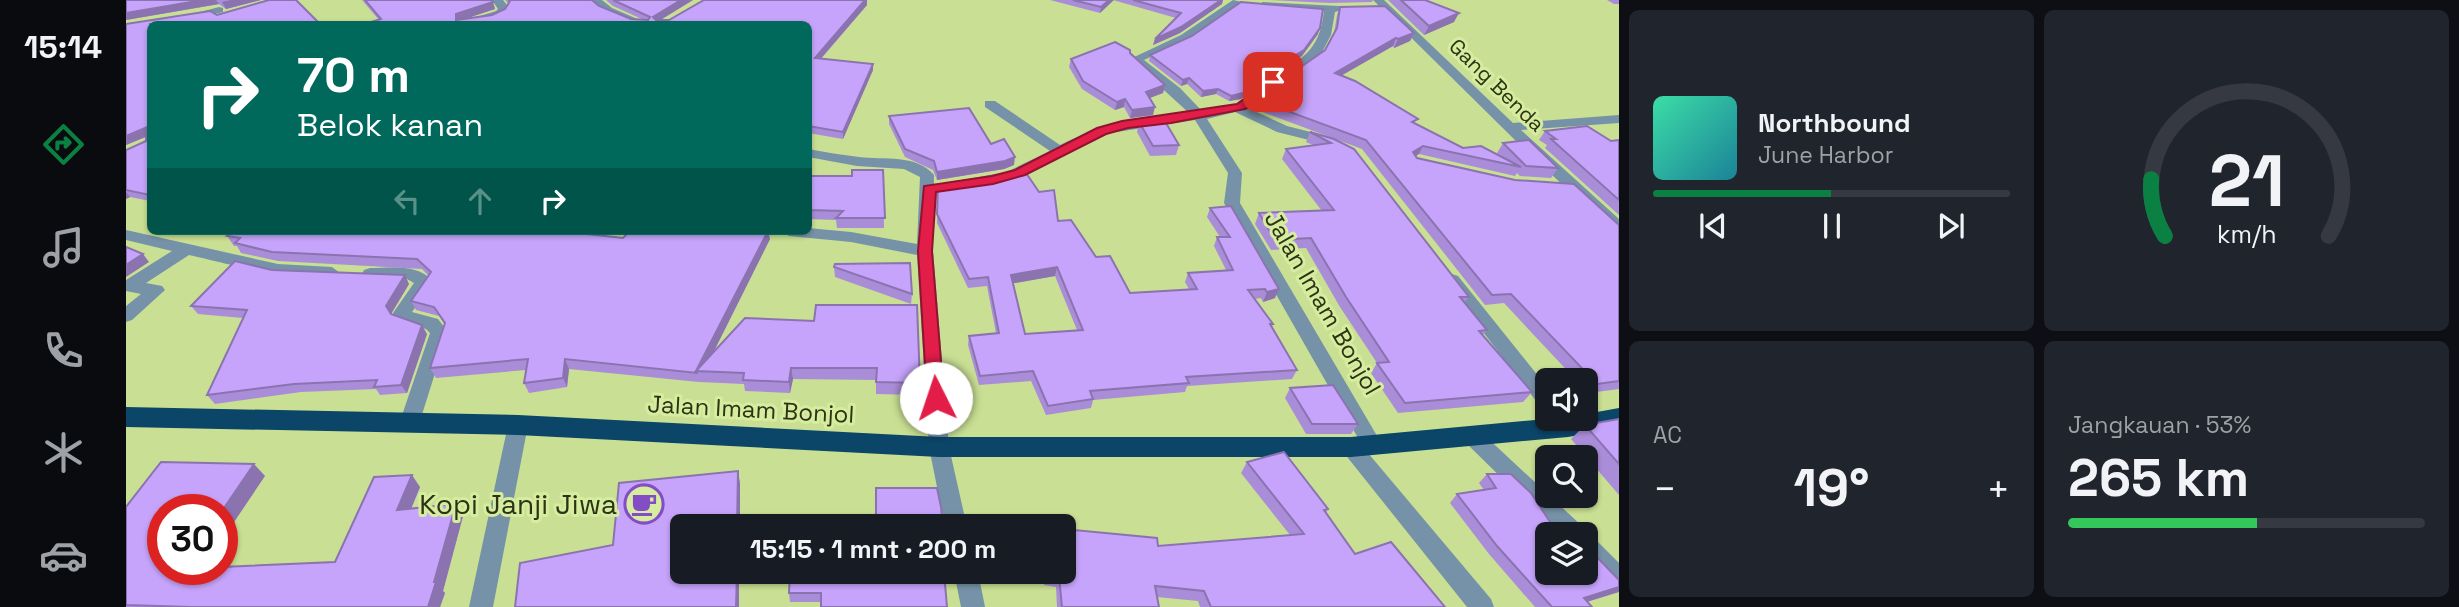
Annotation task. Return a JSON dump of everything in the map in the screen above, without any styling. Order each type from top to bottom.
[{"type":"highway","name":"Jalan Imam Bonjol","points":[[126,417],[518,425],[939,447],[1362,446],[1474,438],[1535,428]]},
{"type":"highway","name":"Jalan Imam Bonjol","points":[[1598,420],[1619,418]]},
{"type":"street","points":[[475,21],[500,13],[504,9],[497,0]]},
{"type":"street","points":[[595,0],[608,10],[636,21]]},
{"type":"street","points":[[1221,0],[1330,9],[1382,4]]},
{"type":"street","name":"Jalan Imam Bonjol","points":[[1237,2],[1185,37],[1136,59],[1175,91],[1198,115],[1232,165],[1235,173],[1231,197],[1233,203],[1362,446]]},
{"type":"street","name":"Gang Benda","points":[[1382,4],[1619,228]]},
{"type":"street","points":[[993,180],[1020,172],[1102,131],[1127,124],[1236,108],[1250,103],[1273,82],[1316,54],[1324,43],[1329,27],[1330,9]]},
{"type":"street","points":[[176,19],[221,12],[234,13]]},
{"type":"street","points":[[990,104],[1059,151]]},
{"type":"street","points":[[1236,108],[1282,129],[1348,148]]},
{"type":"street","points":[[1511,127],[1619,120]]},
{"type":"street","points":[[812,154],[867,162],[903,163],[919,168],[935,188],[925,251],[939,447],[953,514]]},
{"type":"street","points":[[1548,185],[1574,186]]},
{"type":"street","points":[[812,233],[851,237],[925,251]]},
{"type":"street","points":[[126,235],[278,270],[414,275],[422,278],[424,282],[402,313],[403,316],[432,324],[439,332],[408,424]]},
{"type":"street","points":[[126,316],[156,290],[129,286],[188,248]]},
{"type":"street","points":[[1442,267],[1535,386]]},
{"type":"street","points":[[481,607],[518,425]]},
{"type":"street","points":[[1474,438],[1562,522]]},
{"type":"street","points":[[1362,446],[1482,607]]},
{"type":"street","points":[[1598,557],[1619,579]]},
{"type":"street","points":[[968,584],[973,607]]},
{"type":"building","points":[[126,0],[203,0],[126,13]]},
{"type":"building","points":[[269,0],[296,0],[317,21],[147,21],[147,127],[126,136],[126,24],[210,11],[217,15]]},
{"type":"building","points":[[365,0],[492,0],[493,2],[456,14],[456,20],[492,15],[505,9],[509,0],[592,0],[599,6],[631,19],[648,20],[650,17],[613,0],[681,0],[653,17],[656,20],[669,20],[704,0],[865,0],[815,58],[873,64],[843,132],[812,127],[812,21],[374,21],[381,19]]},
{"type":"building","points":[[1073,0],[1109,0],[1101,7]]},
{"type":"building","points":[[1133,0],[1221,0],[1181,27],[1155,39],[1181,13]]},
{"type":"building","points":[[1401,0],[1425,0],[1459,13],[1429,26]]},
{"type":"building","points":[[1241,2],[1323,9],[1320,28],[1304,50],[1268,72],[1243,93],[1231,96],[1218,89],[1203,91],[1189,78],[1183,80],[1150,55],[1192,36]]},
{"type":"building","points":[[1385,6],[1414,33],[1396,38],[1335,73],[1355,81],[1418,119],[1412,122],[1463,148],[1481,146],[1521,167],[1423,146],[1413,152],[1417,158],[1515,180],[1574,184],[1619,225],[1619,381],[1598,384],[1598,368],[1582,368],[1511,294],[1492,295],[1366,140],[1255,99],[1325,50],[1337,28],[1340,7]]},
{"type":"building","points":[[1115,42],[1130,50],[1130,53],[1165,85],[1146,92],[1155,107],[1132,110],[1125,99],[1117,102],[1083,81],[1071,59]]},
{"type":"building","points":[[969,108],[991,144],[1004,139],[1015,157],[937,172],[934,161],[905,149],[889,116]]},
{"type":"building","points":[[1163,118],[1179,145],[1153,146],[1139,122]]},
{"type":"building","points":[[1587,126],[1611,141],[1619,140],[1619,200],[1545,131]]},
{"type":"building","points":[[147,127],[147,194],[126,190],[126,150],[146,141]]},
{"type":"building","points":[[1310,132],[1334,139],[1354,149],[1469,297],[1460,297],[1487,330],[1479,331],[1532,392],[1405,403],[1377,363],[1389,362],[1311,238],[1275,240],[1259,213],[1334,210],[1286,149],[1331,143]]},
{"type":"building","points":[[1529,140],[1558,168],[1526,166],[1503,143]]},
{"type":"building","points":[[852,170],[883,170],[885,218],[836,218],[843,211],[812,210],[812,176],[852,176]]},
{"type":"building","points":[[1024,170],[1039,192],[1054,190],[1058,221],[1071,220],[1096,257],[1110,256],[1130,293],[1197,289],[1188,273],[1233,270],[1217,237],[1230,237],[1210,208],[1231,206],[1279,289],[1267,292],[1265,289],[1248,290],[1273,324],[1270,324],[1297,370],[1186,377],[1189,383],[1090,391],[1093,399],[1048,406],[1033,371],[980,376],[969,336],[999,333],[988,277],[969,279],[937,214],[938,185]],"holes":[[[1057,267],[1083,330],[1025,334],[1011,275]]]},
{"type":"building","points":[[596,235],[623,238],[626,235],[766,235],[697,373],[565,359],[563,378],[524,383],[528,359],[430,368],[445,323],[434,307],[411,301],[431,272],[417,259],[272,252],[235,243],[240,238],[227,236]]},
{"type":"building","points":[[126,247],[143,254],[126,265]]},
{"type":"building","points":[[235,261],[272,270],[405,275],[386,306],[391,314],[422,325],[401,385],[374,387],[377,380],[294,384],[207,395],[247,310],[191,306]]},
{"type":"building","points":[[910,263],[912,294],[834,267],[835,264]]},
{"type":"building","points":[[816,305],[917,305],[920,383],[876,382],[877,368],[791,368],[789,382],[743,380],[744,373],[696,371],[745,318],[814,321]]},
{"type":"building","points":[[1333,385],[1358,424],[1312,424],[1290,388]]},
{"type":"building","points":[[1619,419],[1619,464],[1590,431],[1598,431],[1598,423]]},
{"type":"building","points":[[1284,452],[1328,509],[1324,510],[1355,554],[1391,542],[1445,607],[1211,607],[1204,591],[1155,586],[1159,607],[1062,607],[1060,584],[1076,584],[1076,530],[1157,538],[1158,546],[1304,534],[1247,462]]},
{"type":"building","points":[[161,462],[254,464],[234,494],[147,494],[147,585],[238,585],[238,566],[335,562],[374,477],[412,475],[397,510],[456,504],[428,607],[126,605],[126,507]]},
{"type":"building","points":[[738,471],[737,514],[670,514],[670,584],[737,584],[736,607],[515,607],[520,563],[613,545],[619,483]]},
{"type":"building","points":[[1487,474],[1511,474],[1531,493],[1535,499],[1535,508],[1541,508],[1550,522],[1535,522],[1535,585],[1598,585],[1598,558],[1619,580],[1619,587],[1584,598],[1592,607],[1552,607],[1497,546],[1457,494],[1496,488]]},
{"type":"building","points":[[876,488],[937,488],[942,514],[876,514]]},
{"type":"building","points":[[789,584],[945,584],[947,607],[821,607],[821,593],[789,593]]},
{"type":"place","name":"Kopi Janji Jiwa","points":[[644,504]]},
{"type":"route","points":[[936,398],[925,251],[929,188],[993,180],[1020,172],[1102,131],[1127,124],[1240,107],[1250,103],[1273,82]]}]
